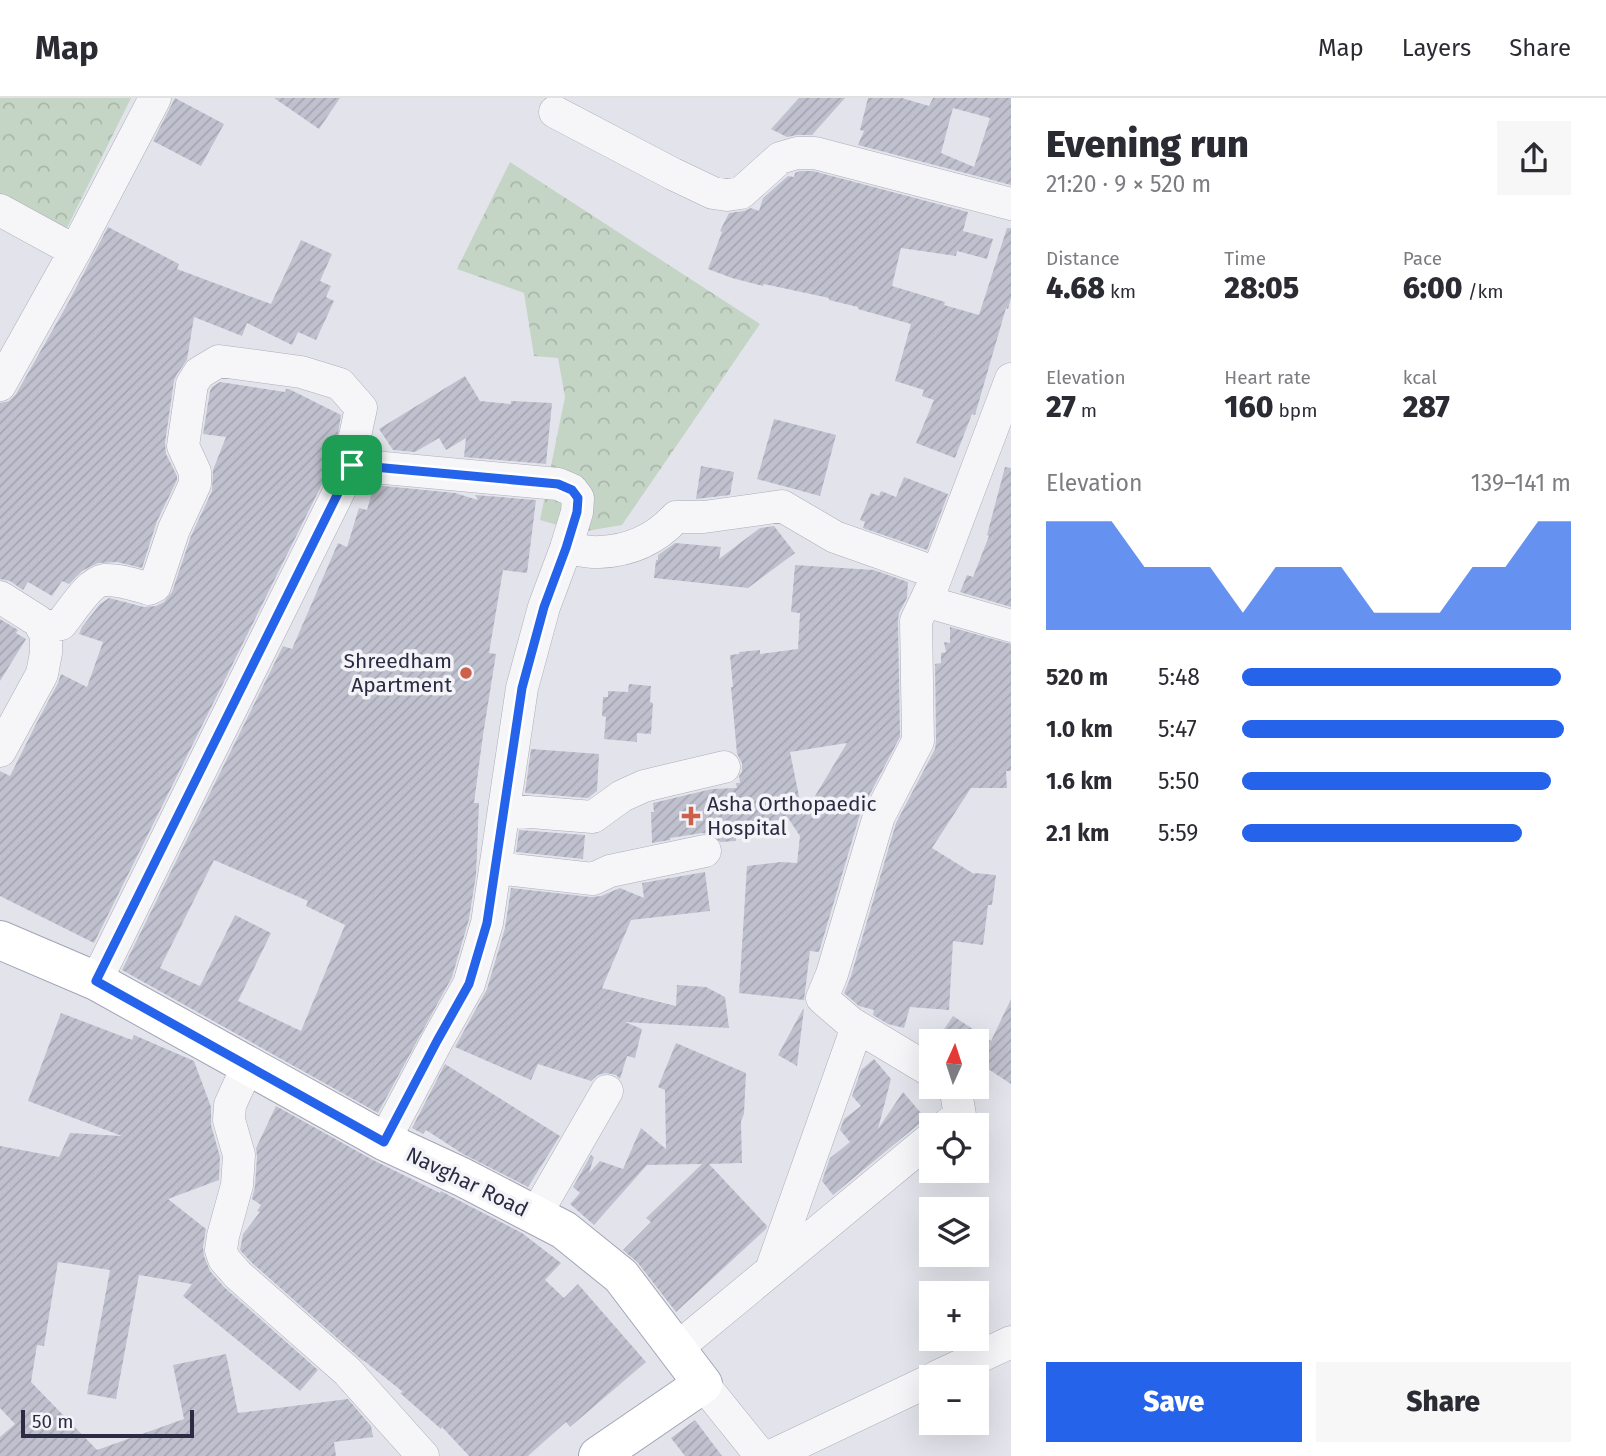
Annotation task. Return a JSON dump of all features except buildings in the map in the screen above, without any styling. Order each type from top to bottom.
[{"type":"main road","name":"Navghar Road","points":[[0,940],[96,981],[384,1142],[462,1177],[564,1230],[621,1276],[703,1384]]},
{"type":"main road","points":[[598,1456],[703,1384]]},
{"type":"street","points":[[0,385],[75,251],[155,98]]},
{"type":"street","points":[[555,112],[713,193],[741,193],[780,158],[797,153],[815,153],[1011,204]]},
{"type":"street","points":[[0,210],[75,251]]},
{"type":"street","points":[[42,628],[61,624],[89,589],[101,580],[120,581],[149,589],[155,586],[174,529],[195,484],[195,472],[183,446],[192,384],[199,373],[209,366],[219,361],[301,372],[340,384],[361,408],[352,465],[96,981]]},
{"type":"street","points":[[919,1064],[857,1027],[822,998],[832,974],[879,816],[918,741],[916,621],[1011,379]]},
{"type":"street","points":[[352,465],[558,484],[572,490],[578,498],[577,512],[544,607],[522,688],[487,923],[469,984],[384,1142]]},
{"type":"street","points":[[566,548],[597,553],[626,548],[651,539],[676,517],[704,517],[782,506],[835,537],[937,573]]},
{"type":"street","points":[[0,597],[38,621],[46,634],[42,674],[0,751]]},
{"type":"street","points":[[942,606],[1011,626]]},
{"type":"street","points":[[503,810],[593,817],[622,796],[644,786],[724,767]]},
{"type":"street","points":[[495,869],[593,879],[610,871],[705,851]]},
{"type":"street","points":[[771,1271],[857,1027]]},
{"type":"street","points":[[248,1065],[230,1105],[229,1120],[239,1155],[237,1185],[223,1236],[221,1250],[224,1259],[238,1275],[347,1371],[423,1456]]},
{"type":"street","points":[[535,1216],[607,1091]]},
{"type":"street","points":[[676,1349],[919,1148]]},
{"type":"street","points":[[962,1365],[1011,1342]]},
{"type":"street","points":[[703,1384],[761,1456]]},
{"type":"street","points":[[771,1456],[919,1386]]},
{"type":"green space","points":[[0,98],[131,98],[62,238],[0,195]]},
{"type":"green space","points":[[510,162],[760,324],[622,525],[581,532],[540,520],[565,397],[558,358],[534,356],[524,293],[457,269]]},
{"type":"place","name":"Shreedham Apartment","points":[[466,673]]},
{"type":"place","name":"Asha Orthopaedic Hospital","points":[[691,816]]},
{"type":"route","points":[[352,465],[558,484],[572,490],[578,498],[577,512],[544,607],[522,688],[487,923],[469,984],[384,1142],[96,981],[352,465]]}]
